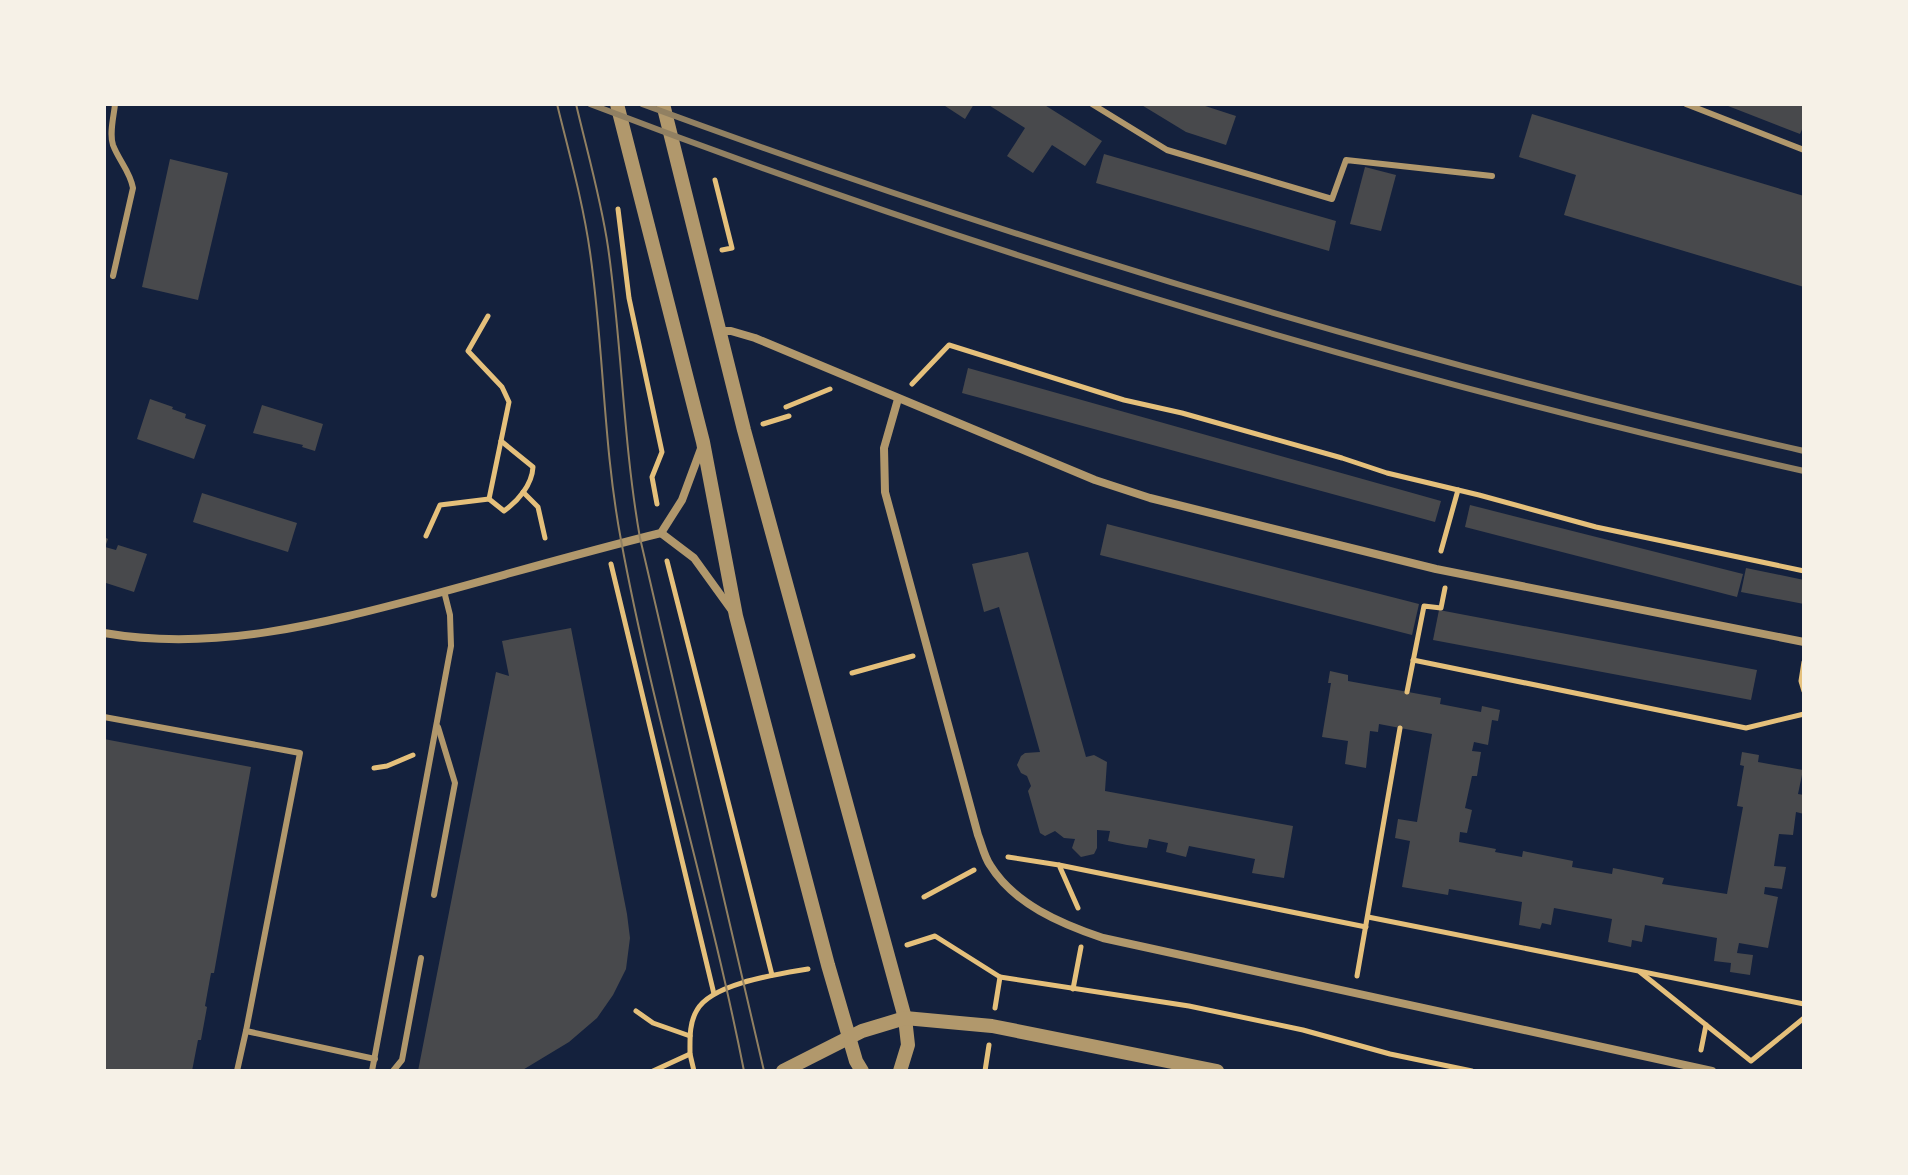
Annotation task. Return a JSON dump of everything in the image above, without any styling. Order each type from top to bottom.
[{"type":"street","points":[[617,104],[703,442],[736,616],[848,1038],[862,1071]]},
{"type":"street","points":[[663,104],[744,430],[905,1018],[908,1045],[900,1071]]},
{"type":"street","points":[[719,331],[743,334],[1121,489],[1436,569],[1804,642]]},
{"type":"street","points":[[898,399],[884,448],[885,492],[988,862],[1015,895],[1056,920],[1103,938],[1712,1071]]},
{"type":"street","points":[[104,633],[172,639],[255,636],[333,621],[661,533],[682,500],[703,442]]},
{"type":"street","points":[[661,533],[694,558],[736,616]]},
{"type":"street","points":[[783,1071],[884,1022],[905,1018],[992,1026],[1217,1071]]},
{"type":"lane","points":[[113,276],[133,188],[130,173],[114,147],[115,104]]},
{"type":"lane","points":[[1092,104],[1167,150],[1332,199],[1346,160],[1492,176]]},
{"type":"lane","points":[[1686,104],[1804,150]]},
{"type":"lane","points":[[372,1071],[451,646],[444,591]]},
{"type":"lane","points":[[104,717],[300,753],[237,1071]]},
{"type":"lane","points":[[434,895],[455,783],[437,724]]},
{"type":"lane","points":[[393,1071],[402,1060],[421,958]]},
{"type":"lane","points":[[246,1031],[375,1059]]},
{"type":"path","points":[[715,180],[732,248],[722,250]]},
{"type":"path","points":[[616,198],[629,298],[662,452],[652,477],[657,508]]},
{"type":"path","points":[[488,316],[468,351],[502,387],[509,402],[489,499]]},
{"type":"path","points":[[898,399],[949,345],[1124,400],[1182,413],[1387,473],[1596,527],[1804,571]]},
{"type":"path","points":[[786,407],[853,380]]},
{"type":"path","points":[[760,425],[789,416]]},
{"type":"path","points":[[426,536],[440,505],[489,499],[504,511],[515,503],[532,477],[533,467],[501,441]]},
{"type":"path","points":[[1436,569],[1458,490]]},
{"type":"path","points":[[523,492],[538,507],[545,538]]},
{"type":"path","points":[[666,557],[772,975],[714,994],[695,1013],[690,1036],[694,1071]]},
{"type":"path","points":[[611,563],[714,994]]},
{"type":"path","points":[[1407,692],[1424,606],[1441,608]]},
{"type":"path","points":[[852,673],[928,651]]},
{"type":"path","points":[[1413,660],[1746,728],[1804,714]]},
{"type":"path","points":[[1804,662],[1801,681],[1804,691]]},
{"type":"path","points":[[1354,993],[1400,728]]},
{"type":"path","points":[[374,768],[387,766],[432,747]]},
{"type":"path","points":[[1059,865],[1366,927]]},
{"type":"path","points":[[1368,917],[1804,1004]]},
{"type":"path","points":[[903,946],[935,936],[1000,977],[1203,1009],[1472,1071]]},
{"type":"path","points":[[1639,971],[1751,1061],[1804,1018]]},
{"type":"path","points":[[997,998],[1000,977]]},
{"type":"path","points":[[636,1011],[653,1023],[690,1036]]},
{"type":"path","points":[[653,1071],[690,1054]]},
{"type":"path","points":[[985,1071],[987,1054]]},
{"type":"building","points":[[942,104],[974,104],[965,119]]},
{"type":"building","points":[[987,104],[1043,104],[1102,141],[1085,166],[1052,145],[1033,173],[1007,156],[1025,128]]},
{"type":"building","points":[[1140,104],[1199,104],[1236,116],[1226,145],[1186,132]]},
{"type":"building","points":[[1723,104],[1804,104],[1804,125],[1800,134]]},
{"type":"building","points":[[1532,114],[1804,196],[1804,287],[1564,215],[1576,175],[1519,157]]},
{"type":"building","points":[[1104,154],[1336,221],[1329,251],[1096,183]]},
{"type":"building","points":[[170,159],[228,173],[198,300],[142,287]]},
{"type":"building","points":[[1365,167],[1396,175],[1381,231],[1350,224]]},
{"type":"building","points":[[968,368],[1441,501],[1435,522],[962,393]]},
{"type":"building","points":[[150,399],[186,414],[185,418],[206,425],[194,459],[137,439]]},
{"type":"building","points":[[262,405],[323,424],[315,451],[303,445],[253,433]]},
{"type":"building","points":[[202,493],[297,523],[288,552],[193,522]]},
{"type":"building","points":[[1470,505],[1743,574],[1737,597],[1465,527]]},
{"type":"building","points":[[1107,524],[1419,604],[1412,635],[1100,555]]},
{"type":"building","points":[[104,537],[108,539],[105,547],[116,550],[118,545],[147,554],[134,592],[106,583]]},
{"type":"building","points":[[1028,552],[1086,757],[1094,755],[1107,762],[1105,791],[1293,826],[1284,878],[1252,873],[1255,859],[1189,846],[1186,857],[1166,852],[1168,843],[1149,839],[1147,848],[1108,841],[1110,831],[1097,830],[1094,854],[1081,857],[1072,848],[1075,839],[1064,838],[1055,831],[1045,836],[1040,833],[1028,791],[1031,786],[1017,765],[1025,753],[1040,752],[999,607],[984,612],[972,564]]},
{"type":"building","points":[[1746,568],[1804,580],[1804,604],[1741,592]]},
{"type":"building","points":[[1439,610],[1757,670],[1751,700],[1433,640]]},
{"type":"building","points":[[571,628],[627,914],[630,938],[626,969],[597,1018],[569,1042],[521,1071],[418,1071],[496,672],[509,676],[502,641]]},
{"type":"building","points":[[1330,671],[1348,675],[1348,681],[1441,698],[1440,704],[1481,712],[1482,706],[1500,710],[1498,721],[1492,720],[1488,745],[1474,742],[1472,751],[1481,752],[1477,776],[1472,776],[1465,808],[1472,810],[1467,833],[1460,832],[1459,842],[1496,849],[1495,852],[1522,857],[1523,851],[1573,861],[1572,867],[1612,874],[1613,868],[1664,878],[1662,884],[1727,894],[1743,807],[1737,806],[1744,766],[1740,765],[1742,752],[1759,755],[1758,762],[1803,770],[1798,794],[1804,795],[1804,814],[1796,812],[1793,835],[1779,834],[1774,866],[1786,867],[1782,889],[1765,887],[1764,894],[1778,897],[1768,948],[1739,943],[1737,953],[1753,955],[1750,975],[1730,972],[1731,963],[1714,961],[1717,938],[1645,925],[1642,942],[1632,940],[1631,947],[1608,942],[1612,919],[1554,908],[1551,925],[1542,923],[1540,929],[1519,925],[1522,902],[1449,889],[1448,895],[1402,887],[1410,841],[1395,838],[1398,819],[1417,822],[1432,734],[1379,724],[1378,732],[1370,731],[1366,768],[1345,764],[1348,741],[1322,737],[1331,683],[1328,683]]},
{"type":"building","points":[[104,739],[251,767],[201,1040],[198,1040],[192,1071],[104,1071]]},
{"type":"tram line","points":[[557,104],[580,196],[590,252],[621,540],[649,673],[715,938],[744,1071]]},
{"type":"tram line","points":[[576,104],[608,247],[640,538],[764,1071]]},
{"type":"railway","points":[[590,104],[888,212],[1190,309],[1496,396],[1804,471]]},
{"type":"railway","points":[[642,104],[928,205],[1217,296],[1509,378],[1804,451]]}]
